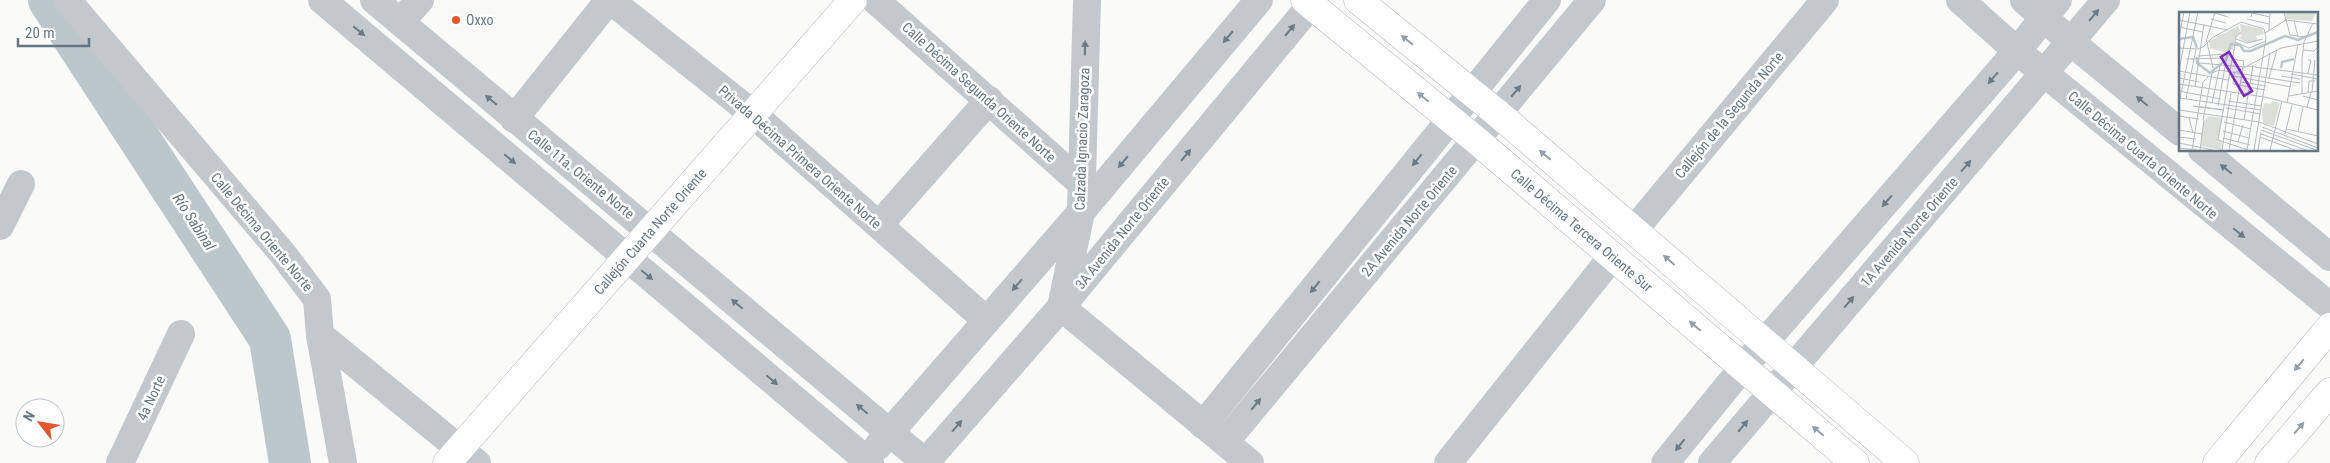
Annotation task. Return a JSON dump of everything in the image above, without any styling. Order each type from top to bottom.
[{"type":"street","name":"Calle Décima Oriente Norte","points":[[66,0],[283,254],[317,299],[320,336],[343,463]]},
{"type":"street","points":[[322,0],[867,462],[890,432],[1081,212],[1259,0]]},
{"type":"street","name":"Calle 11a. Oriente Norte","points":[[374,0],[926,463]]},
{"type":"street","points":[[400,22],[420,0]]},
{"type":"street","points":[[514,119],[609,0]]},
{"type":"street","name":"Privada Décima Primera Oriente Norte","points":[[609,0],[753,114],[986,320]]},
{"type":"street","name":"Callejón Cuarta Norte Oriente","points":[[461,458],[626,258],[853,0]]},
{"type":"street","name":"Calle Décima Segunda Oriente Norte","points":[[875,0],[1082,184]]},
{"type":"street","name":"Calzada Ignacio Zaragoza","points":[[1061,306],[1081,212],[1087,0]]},
{"type":"street","points":[[1358,0],[1497,113],[1905,463]]},
{"type":"street","points":[[1202,424],[1546,0]]},
{"type":"street","name":"2A Avenida Norte Oriente","points":[[1225,442],[1592,0]]},
{"type":"street","name":"Callejón de la Segunda Norte","points":[[1634,230],[1825,0]]},
{"type":"street","name":"Calle Décima Cuarta Oriente Norte","points":[[1960,0],[2017,51],[2330,306]]},
{"type":"street","name":"1A Avenida Norte Oriente","points":[[1712,463],[2106,0]]},
{"type":"street","name":"Calle Décima Tercera Oriente Sur","points":[[1311,2],[1612,257],[1744,366],[1855,463]]},
{"type":"street","name":"3A Avenida Norte Oriente","points":[[926,463],[1061,306],[1311,2]]},
{"type":"street","points":[[1665,463],[1744,366],[2017,51],[2042,6],[2071,42],[2179,131]]},
{"type":"street","points":[[879,225],[989,100]]},
{"type":"street","points":[[2203,151],[2330,257]]},
{"type":"street","points":[[0,226],[21,184]]},
{"type":"street","points":[[1448,463],[1612,257]]},
{"type":"street","points":[[1061,306],[1250,463]]},
{"type":"street","points":[[2217,463],[2330,327]]},
{"type":"street","name":"4a Norte","points":[[120,463],[181,334]]},
{"type":"street","points":[[320,336],[461,458]]},
{"type":"street","points":[[2269,463],[2330,392]]},
{"type":"waterway","name":"Río Sabinal","points":[[49,0],[270,339],[290,463]]},
{"type":"place","name":"Oxxo","points":[[456,20]]}]
